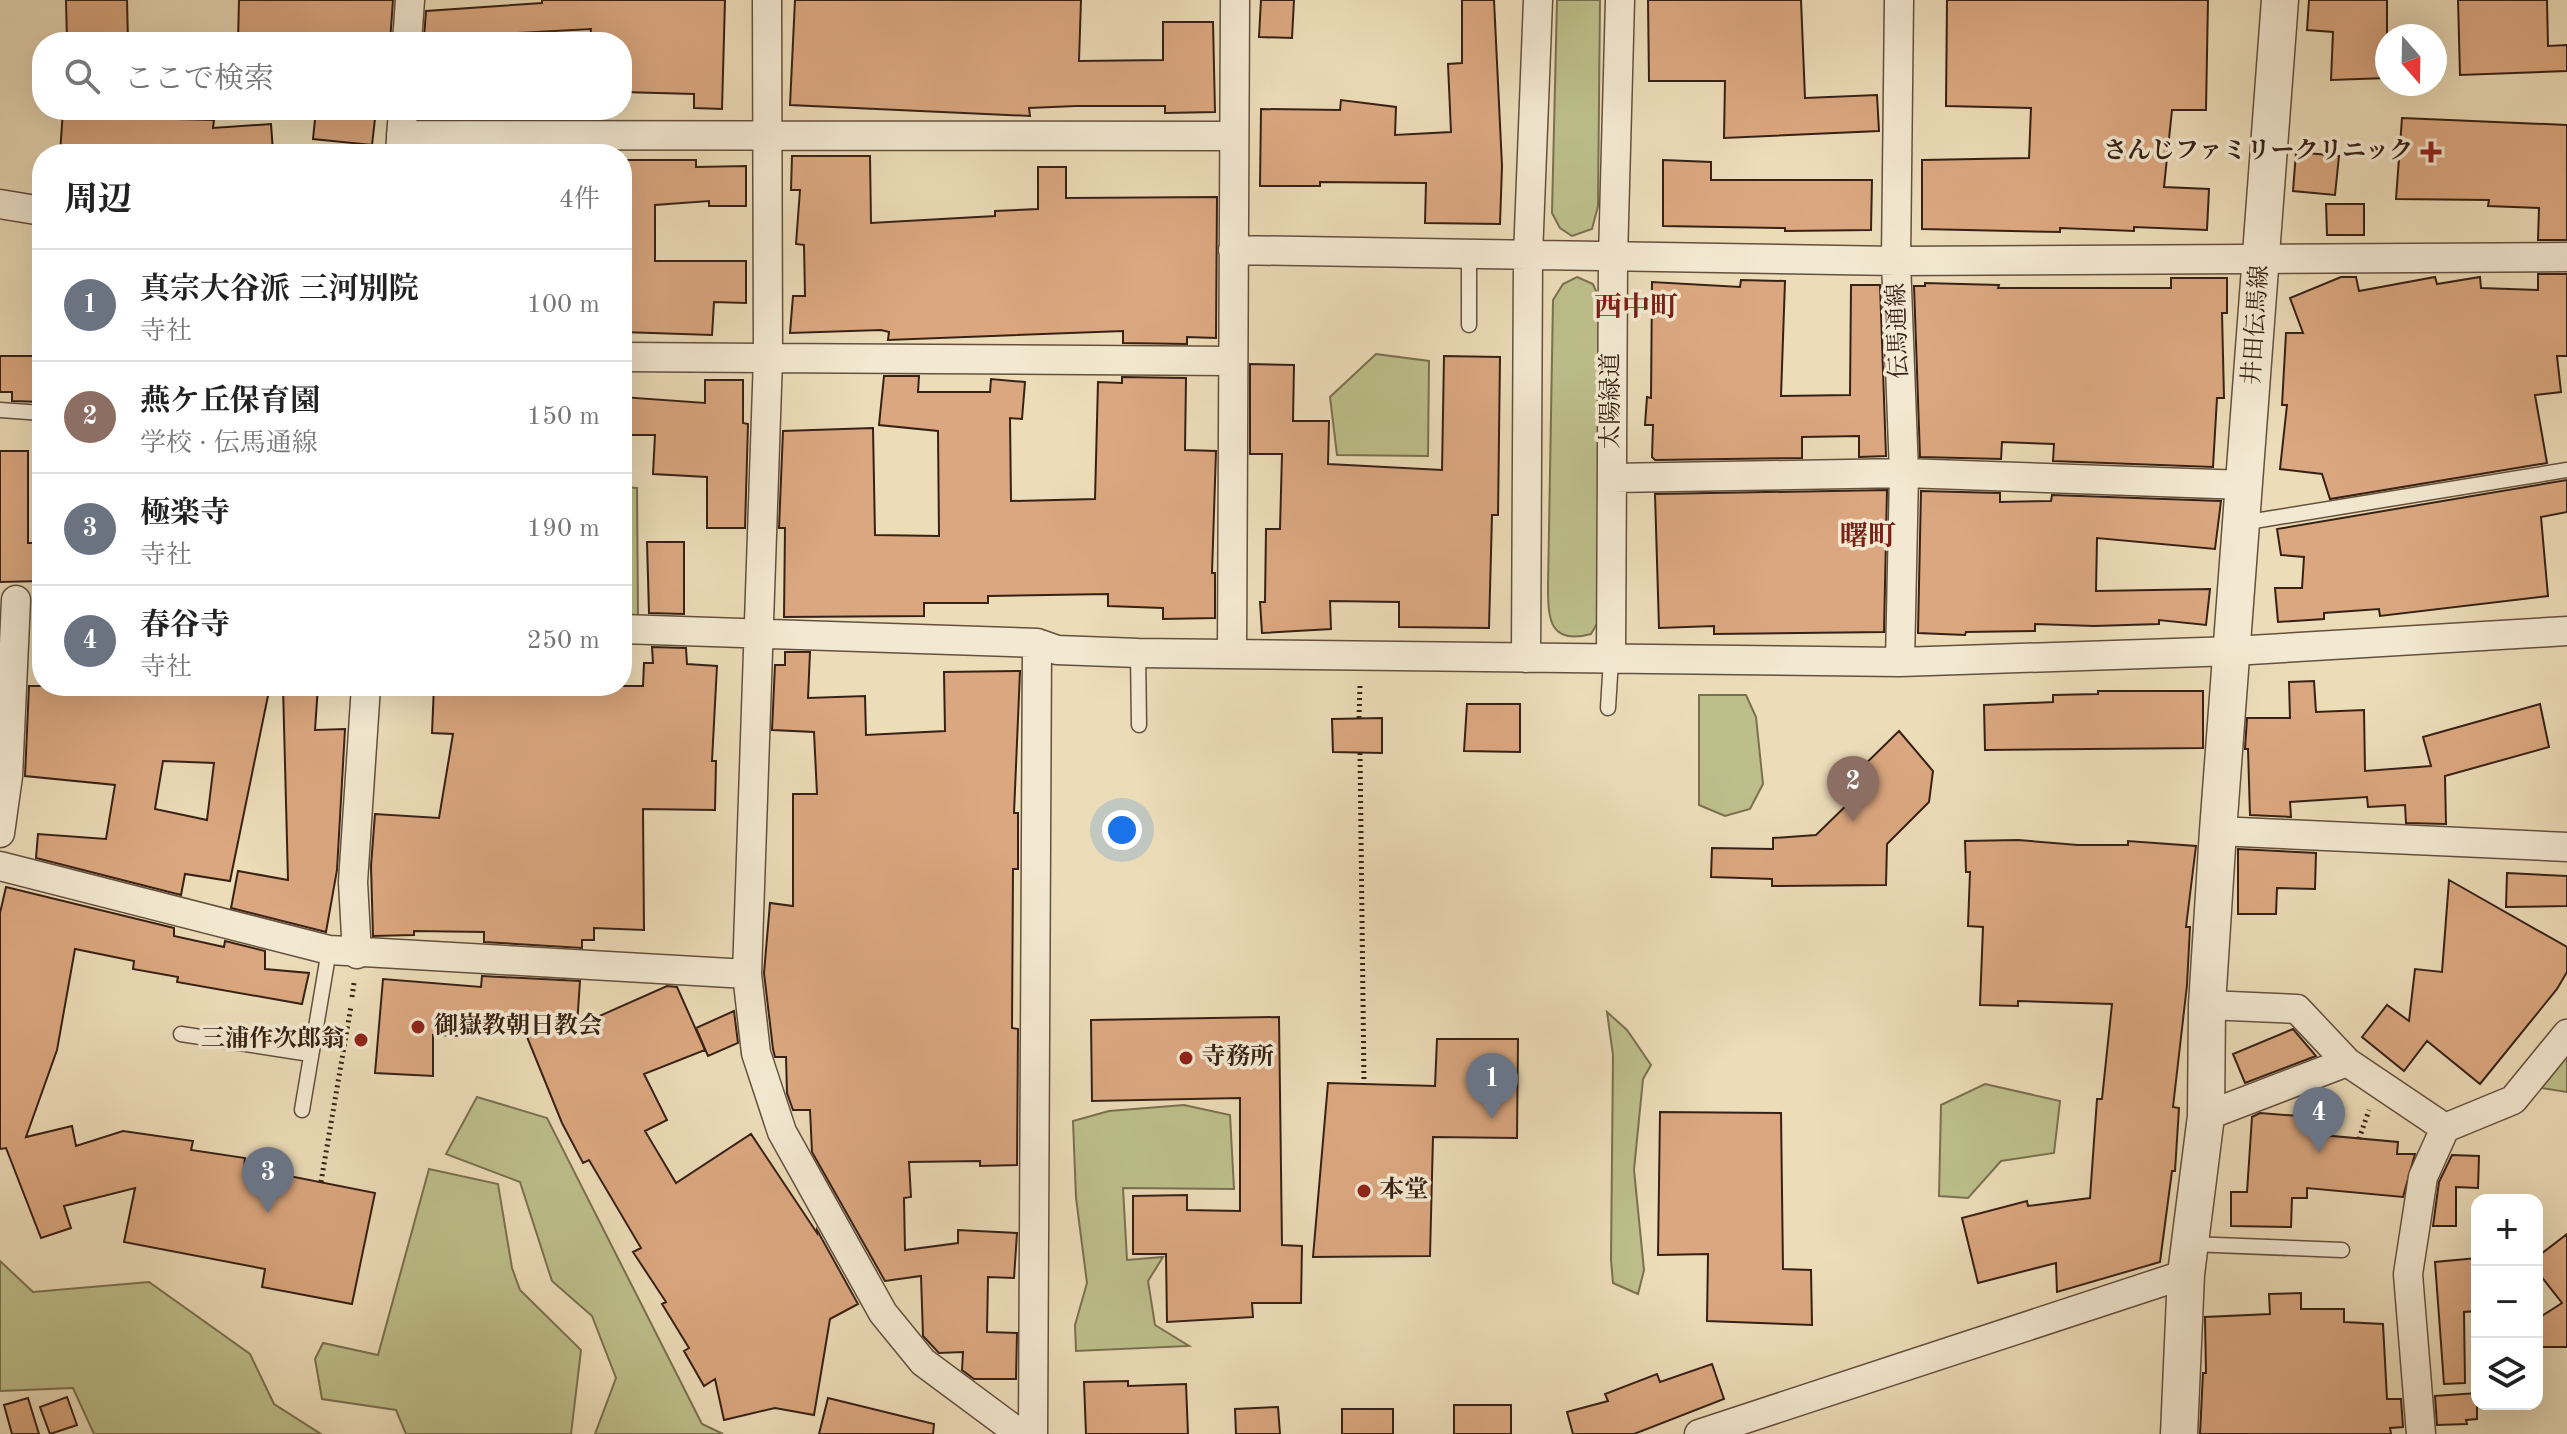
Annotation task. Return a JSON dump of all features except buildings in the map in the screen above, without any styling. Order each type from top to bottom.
[{"type":"street","points":[[408,32],[410,0]]},
{"type":"street","points":[[767,0],[768,358],[747,974],[756,1053],[782,1132],[883,1313],[923,1362],[1020,1434]]},
{"type":"street","points":[[1232,654],[1235,0]]},
{"type":"street","points":[[1526,658],[1528,256],[1538,0]]},
{"type":"street","name":"太陽緑道","points":[[1611,659],[1613,258],[1620,0]]},
{"type":"street","name":"伝馬通線","points":[[1899,0],[1896,261],[1904,473],[1900,662]]},
{"type":"street","name":"井田伝馬線","points":[[2179,1434],[2187,1259],[2206,1116],[2207,1005],[2218,831],[2280,0]]},
{"type":"street","points":[[401,133],[1233,136]]},
{"type":"street","points":[[0,204],[32,209]]},
{"type":"street","points":[[1233,250],[1896,261],[2567,257]]},
{"type":"street","points":[[632,357],[1232,361]]},
{"type":"street","points":[[1612,478],[1904,473],[2245,485]]},
{"type":"street","points":[[0,833],[8,776],[19,600]]},
{"type":"street","points":[[632,630],[1037,643],[1057,650],[1138,653],[1900,662],[2233,651],[2567,631]]},
{"type":"street","points":[[1033,1434],[1037,643]]},
{"type":"street","points":[[357,954],[353,882],[365,696]]},
{"type":"street","points":[[2218,831],[2567,847]]},
{"type":"street","points":[[0,866],[329,950],[747,974]]},
{"type":"street","points":[[2207,1005],[2297,1009],[2347,1062],[2445,1128]]},
{"type":"street","points":[[2421,1434],[2408,1274],[2423,1177],[2445,1128],[2513,1100],[2567,1034]]},
{"type":"street","points":[[2206,1116],[2347,1062]]},
{"type":"street","points":[[1699,1434],[2187,1259]]},
{"type":"lane","points":[[1469,254],[1469,325]]},
{"type":"lane","points":[[0,410],[32,412]]},
{"type":"lane","points":[[2242,524],[2567,470]]},
{"type":"lane","points":[[1138,653],[1139,725]]},
{"type":"lane","points":[[1608,708],[1611,659]]},
{"type":"lane","points":[[302,1110],[329,950]]},
{"type":"lane","points":[[181,1034],[310,1054]]},
{"type":"lane","points":[[2187,1259],[2342,1250]]},
{"type":"path","points":[[1360,753],[1364,1083]]},
{"type":"path","points":[[321,1182],[351,1006]]},
{"type":"green space","points":[[1557,0],[1600,0],[1598,206],[1592,229],[1572,236],[1560,228],[1552,213]]},
{"type":"green space","points":[[1577,277],[1593,284],[1600,301],[1601,617],[1591,634],[1567,636],[1554,627],[1549,610],[1548,587],[1553,300],[1563,284]]},
{"type":"green space","points":[[1376,354],[1429,361],[1428,456],[1337,455],[1330,397]]},
{"type":"green space","points":[[632,488],[637,488],[638,616],[632,616]]},
{"type":"green space","points":[[1699,695],[1746,695],[1756,717],[1763,784],[1750,809],[1725,816],[1699,805]]},
{"type":"green space","points":[[1607,1012],[1627,1030],[1651,1065],[1643,1079],[1634,1170],[1644,1270],[1638,1294],[1613,1283],[1613,1055]]},
{"type":"green space","points":[[2567,1055],[2567,1092],[2541,1088]]},
{"type":"green space","points":[[1985,1084],[2060,1101],[2054,1153],[2001,1161],[1968,1198],[1939,1196],[1941,1105]]},
{"type":"green space","points":[[477,1097],[547,1118],[702,1424],[723,1434],[595,1434],[616,1378],[592,1316],[552,1281],[520,1182],[446,1154]]},
{"type":"green space","points":[[1184,1105],[1230,1115],[1234,1189],[1123,1188],[1127,1260],[1163,1257],[1148,1281],[1155,1325],[1189,1346],[1076,1351],[1075,1325],[1087,1283],[1076,1198],[1073,1121],[1109,1111]]},
{"type":"green space","points":[[429,1169],[498,1184],[512,1268],[520,1290],[581,1350],[571,1434],[406,1434],[396,1410],[322,1399],[315,1359],[323,1343],[378,1355]]},
{"type":"green space","points":[[0,1261],[33,1292],[149,1282],[250,1354],[274,1404],[321,1434],[94,1434],[73,1388],[0,1391]]},
{"type":"place","name":"さんじファミリークリニック","points":[[2431,152]]},
{"type":"place","name":"燕ケ丘保育園","points":[[1853,822]]},
{"type":"place","name":"御嶽教朝日教会","points":[[418,1027]]},
{"type":"place","name":"三浦作次郎翁","points":[[361,1040]]},
{"type":"place","name":"寺務所","points":[[1186,1058]]},
{"type":"place","name":"真宗大谷派 三河別院","points":[[1492,1119]]},
{"type":"place","name":"春谷寺","points":[[2319,1153]]},
{"type":"place","name":"本堂","points":[[1364,1191]]},
{"type":"place","name":"極楽寺","points":[[268,1213]]},
{"type":"district","name":"西中町","points":[[1636,309]]},
{"type":"district","name":"曙町","points":[[1868,538]]}]
